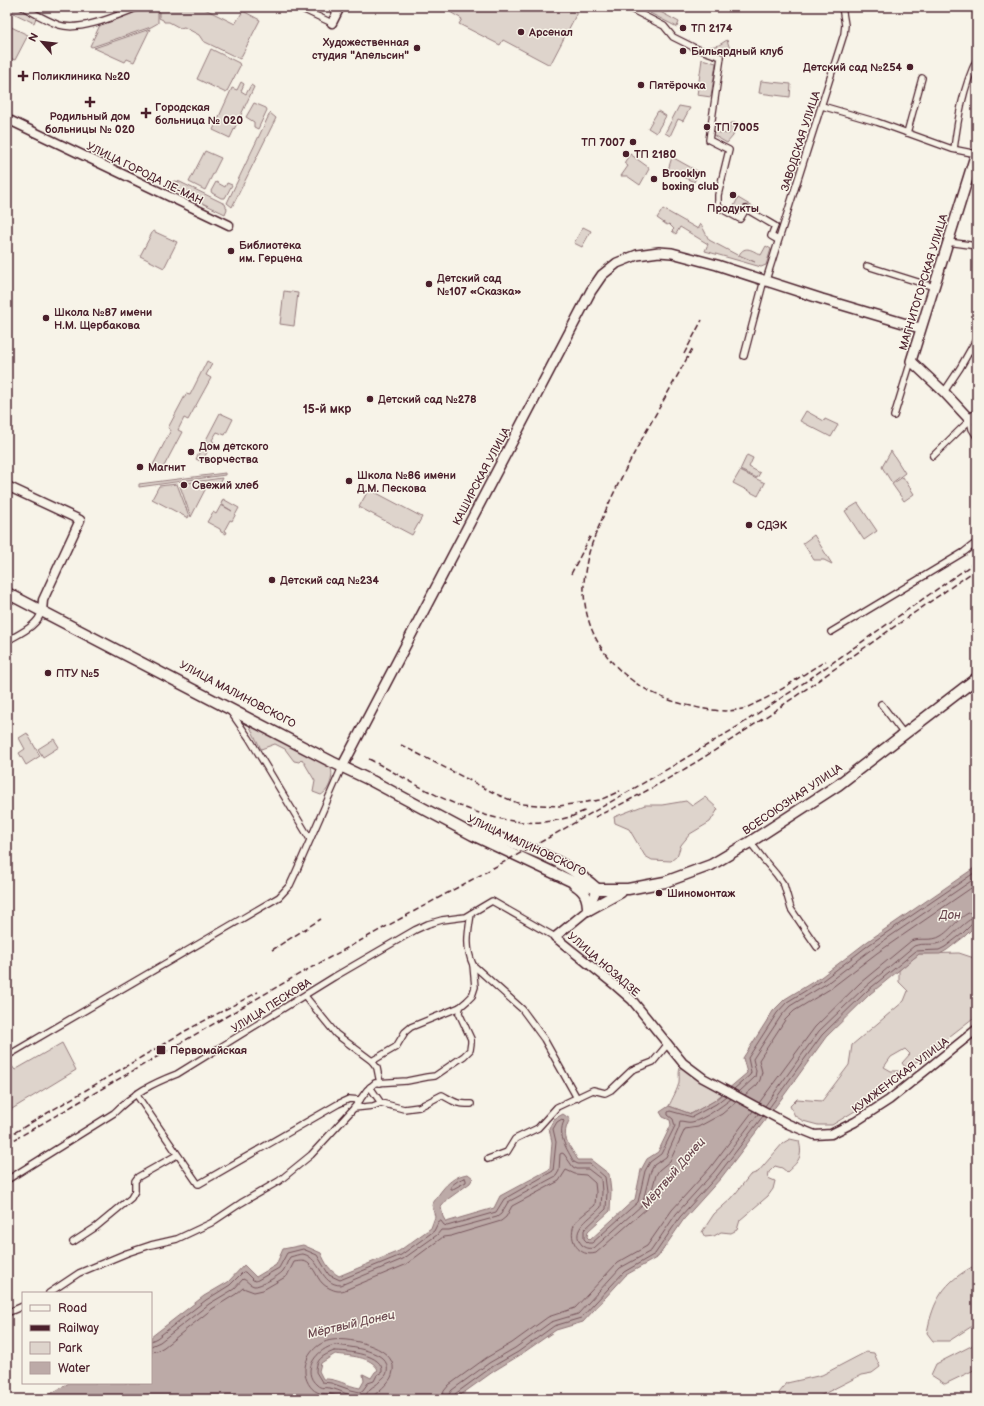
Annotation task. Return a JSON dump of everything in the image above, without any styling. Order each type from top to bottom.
[{"type":"highway","name":"УЛИЦА МАЛИНОВСКОГО","points":[[7,586],[42,608],[228,708],[475,830],[518,845],[565,866],[581,875],[597,889]]},
{"type":"highway","name":"УЛИЦА МАЛИНОВСКОГО","points":[[7,592],[42,608],[343,764],[473,835],[571,881],[597,889]]},
{"type":"highway","name":"ВСЕСОЮЗНАЯ УЛИЦА","points":[[597,889],[628,889],[665,882],[711,865],[750,842],[838,784],[977,678]]},
{"type":"highway","points":[[571,881],[584,892],[588,902],[588,910],[628,889]]},
{"type":"main road","name":"МАГНИТОГОРСКАЯ УЛИЦА","points":[[911,361],[920,328],[974,160],[977,155]]},
{"type":"main road","name":"КАШИРСКАЯ УЛИЦА","points":[[343,764],[592,291],[602,276],[617,263],[637,255],[659,252],[684,255],[822,299],[920,328]]},
{"type":"main road","points":[[911,361],[944,392],[974,417]]},
{"type":"street","points":[[23,7],[60,25],[76,26],[114,17],[139,7]]},
{"type":"street","points":[[298,7],[332,23],[340,7]]},
{"type":"street","points":[[627,7],[664,26],[673,37],[695,48],[721,57],[709,140],[729,150],[718,195],[718,207],[740,219],[746,209],[775,226],[771,236],[778,240]]},
{"type":"street","name":"ЗАВОДСКАЯ УЛИЦА","points":[[744,356],[765,280],[844,34],[845,25],[842,7]]},
{"type":"street","points":[[954,149],[967,81],[977,59]]},
{"type":"street","points":[[907,133],[922,78]]},
{"type":"street","points":[[822,106],[877,122],[954,149],[977,155]]},
{"type":"street","name":"УЛИЦА ГОРОДА ЛЕ-МАН","points":[[7,119],[229,225]]},
{"type":"street","points":[[948,242],[977,246]]},
{"type":"street","points":[[868,266],[934,287]]},
{"type":"street","points":[[944,392],[977,338]]},
{"type":"street","name":"МАГНИТОГОРСКАЯ УЛИЦА","points":[[894,416],[911,361]]},
{"type":"street","points":[[974,417],[972,429],[977,437]]},
{"type":"street","points":[[933,456],[974,417]]},
{"type":"street","points":[[7,486],[80,520],[38,619],[32,625],[7,640]]},
{"type":"street","points":[[831,632],[964,552],[977,542]]},
{"type":"street","points":[[881,704],[904,734]]},
{"type":"street","points":[[228,708],[249,738],[310,840]]},
{"type":"street","points":[[7,1056],[279,897],[292,881],[343,764]]},
{"type":"street","points":[[750,842],[784,885],[790,909],[817,947]]},
{"type":"street","points":[[555,937],[588,910],[597,889]]},
{"type":"street","name":"УЛИЦА ПЕСКОВА","points":[[7,1180],[114,1113],[126,1101],[152,1084],[177,1074],[415,930],[428,924],[466,917],[492,901]]},
{"type":"street","name":"УЛИЦА НОЗАДЗЕ","points":[[492,901],[555,937],[616,986],[632,1000],[683,1064],[703,1078]]},
{"type":"street","points":[[471,914],[467,943],[470,957],[474,965],[522,1009],[544,1039],[577,1098]]},
{"type":"street","points":[[372,1061],[396,1047],[405,1032],[411,1027],[460,1007],[472,996],[475,987],[474,965]]},
{"type":"street","points":[[305,996],[336,1034],[372,1061],[377,1068],[380,1083]]},
{"type":"street","points":[[50,1292],[79,1273],[139,1249],[177,1239],[212,1223],[240,1203],[280,1181],[311,1155],[375,1083],[407,1081],[435,1076],[464,1056],[470,1050],[471,1043],[459,1013],[460,1007]]},
{"type":"street","name":"КУМЖЕНСКАЯ УЛИЦА","points":[[703,1078],[788,1124],[815,1135],[831,1134],[855,1122],[889,1100],[977,1029]]},
{"type":"street","points":[[488,1160],[508,1152],[515,1139],[538,1128],[557,1107],[593,1090],[605,1093],[611,1090],[632,1070],[653,1062],[667,1045]]},
{"type":"street","points":[[370,1087],[381,1103]]},
{"type":"street","points":[[136,1094],[198,1184],[338,1104],[349,1099],[360,1100]]},
{"type":"street","points":[[354,1108],[373,1106],[381,1103],[404,1110],[419,1107],[442,1095],[459,1104],[471,1104]]},
{"type":"street","points":[[73,1242],[96,1227],[131,1198],[135,1191],[135,1181],[138,1177],[177,1155]]},
{"type":"street","points":[[7,1313],[22,1306]]},
{"type":"green space","points":[[7,7],[15,7],[36,18],[34,23],[7,10]]},
{"type":"green space","points":[[149,7],[158,7],[158,23],[151,27],[92,47],[90,46],[100,25]]},
{"type":"green space","points":[[159,7],[201,7],[235,24],[243,11],[260,20],[240,59],[203,41],[199,35],[184,27],[180,28],[169,22],[164,22],[159,18]]},
{"type":"green space","name":"Арсенал","points":[[452,7],[576,7],[576,15],[550,65],[503,40],[500,45],[459,24],[462,19],[450,12]]},
{"type":"green space","points":[[653,8],[679,22],[677,27],[650,13]]},
{"type":"green space","points":[[7,25],[28,35],[15,60],[10,58],[7,64]]},
{"type":"green space","points":[[150,29],[134,62],[127,59],[125,62],[94,48]]},
{"type":"green space","points":[[727,40],[731,52],[725,54],[704,49],[719,45]]},
{"type":"green space","points":[[211,49],[239,63],[240,66],[226,93],[197,79]]},
{"type":"green space","points":[[702,59],[716,63],[711,97],[697,95]]},
{"type":"green space","points":[[761,81],[791,84],[790,97],[759,93]]},
{"type":"green space","points":[[241,82],[244,84],[241,91],[246,94],[251,85],[254,87],[230,138],[213,130],[232,88],[237,90]]},
{"type":"green space","points":[[254,103],[266,108],[267,110],[258,129],[254,127],[254,122],[246,117]]},
{"type":"green space","points":[[679,106],[690,108],[683,121],[678,119],[670,136],[665,133]]},
{"type":"green space","points":[[658,111],[666,116],[656,133],[648,128]]},
{"type":"green space","points":[[270,113],[276,118],[232,207],[227,203]]},
{"type":"green space","points":[[730,123],[735,123],[733,136],[727,143],[713,135],[714,132],[729,134]]},
{"type":"green space","points":[[205,151],[221,158],[205,190],[189,182]]},
{"type":"green space","points":[[630,154],[649,169],[640,185],[627,176],[621,176],[628,166],[624,163]]},
{"type":"green space","points":[[672,157],[699,172],[694,182],[668,170]]},
{"type":"green space","points":[[175,181],[225,204],[227,209],[225,214],[169,187],[172,182]]},
{"type":"green space","points":[[216,182],[225,187],[227,183],[232,185],[225,198],[221,198],[212,193],[211,191]]},
{"type":"green space","points":[[738,198],[760,211],[758,214],[743,206],[739,214],[732,210]]},
{"type":"green space","points":[[663,209],[698,229],[701,224],[709,240],[739,256],[755,262],[739,255],[744,250],[749,249],[761,255],[766,246],[771,249],[766,265],[761,267],[705,251],[708,244],[680,227],[676,234],[672,231],[674,229],[669,224],[667,225],[657,218]]},
{"type":"green space","points":[[583,227],[591,231],[582,247],[574,243]]},
{"type":"green space","points":[[153,231],[177,242],[164,268],[140,256]]},
{"type":"green space","points":[[284,291],[298,293],[294,326],[280,324]]},
{"type":"green space","points":[[207,361],[212,364],[206,375],[211,378],[188,420],[184,418],[178,430],[182,432],[162,470],[153,465],[171,430],[168,428],[186,394],[190,395]]},
{"type":"green space","points":[[806,411],[824,421],[825,419],[838,425],[831,437],[800,421]]},
{"type":"green space","points":[[220,413],[233,419],[225,435],[217,432],[212,440],[214,442],[213,445],[209,443],[205,451],[207,452],[202,462],[196,459]]},
{"type":"green space","points":[[891,451],[905,473],[892,483],[882,467]]},
{"type":"green space","points":[[747,455],[753,458],[749,467],[760,473],[757,478],[740,470]]},
{"type":"green space","points":[[740,471],[765,483],[758,496],[733,483]]},
{"type":"green space","points":[[225,473],[225,475],[139,487],[139,484]]},
{"type":"green space","points":[[903,477],[914,494],[904,501],[892,484]]},
{"type":"green space","points":[[222,478],[217,488],[208,484],[191,517],[180,486],[186,486],[186,483]]},
{"type":"green space","points":[[177,484],[189,516],[188,518],[152,499],[159,486]]},
{"type":"green space","points":[[369,489],[422,517],[412,535],[359,507]]},
{"type":"green space","points":[[223,499],[239,508],[232,521],[230,520],[224,531],[227,532],[226,534],[207,522],[213,512],[216,514],[221,505],[232,511],[221,504]]},
{"type":"green space","points":[[858,503],[877,531],[864,540],[845,511]]},
{"type":"green space","points":[[814,535],[832,564],[824,560],[814,560],[803,543]]},
{"type":"green space","points":[[249,725],[253,725],[330,766],[332,774],[329,786],[324,793],[321,795],[313,792],[315,781],[302,759],[299,762],[294,761],[285,749],[275,744],[261,749]]},
{"type":"green space","points":[[27,733],[40,756],[26,765],[19,753],[25,749],[19,738]]},
{"type":"green space","points":[[54,739],[59,747],[43,757],[38,749]]},
{"type":"green space","points":[[705,797],[718,809],[710,822],[690,834],[681,845],[677,856],[671,861],[652,860],[645,856],[629,829],[615,823],[614,817],[645,805],[662,805],[686,801],[692,806]]},
{"type":"green space","points":[[959,953],[977,959],[977,1015],[918,1061],[905,1067],[902,1063],[910,1054],[905,1049],[891,1057],[884,1067],[891,1071],[902,1071],[868,1103],[832,1125],[818,1125],[803,1121],[795,1116],[790,1106],[797,1099],[822,1101],[849,1065],[852,1045],[904,1001],[908,991],[899,982],[899,970],[919,954]]},
{"type":"green space","points":[[62,1043],[76,1070],[7,1112],[7,1060],[15,1070]]},
{"type":"green space","points":[[683,1063],[726,1091],[714,1101],[691,1114],[669,1106],[678,1085],[679,1071]]},
{"type":"green space","points":[[790,1139],[799,1141],[799,1158],[787,1172],[782,1168],[775,1166],[769,1172],[768,1178],[775,1181],[773,1189],[768,1196],[740,1220],[737,1230],[731,1233],[721,1232],[714,1236],[705,1237],[702,1232],[714,1214],[732,1198],[750,1175],[758,1172],[783,1143]]},
{"type":"green space","points":[[974,1266],[977,1266],[977,1323],[949,1341],[933,1341],[927,1333],[937,1302],[942,1293],[955,1279]]},
{"type":"green space","points":[[977,1343],[977,1368],[945,1384],[931,1375],[936,1364]]},
{"type":"green space","points":[[866,1352],[874,1353],[880,1367],[872,1373],[861,1375],[814,1399],[781,1399],[779,1393],[787,1383],[822,1375]]},
{"type":"water","points":[[977,866],[977,924],[965,936],[940,954],[919,954],[870,994],[826,1037],[721,1178],[684,1219],[658,1257],[626,1275],[583,1322],[556,1330],[455,1399],[42,1399],[67,1384],[152,1384],[152,1336],[204,1296],[228,1282],[244,1265],[256,1277],[276,1265],[283,1249],[303,1245],[321,1253],[328,1266],[339,1276],[399,1251],[431,1228],[435,1217],[432,1205],[447,1185],[462,1175],[468,1174],[473,1178],[470,1183],[448,1199],[441,1207],[443,1217],[446,1222],[494,1208],[500,1196],[550,1169],[552,1142],[549,1128],[554,1119],[563,1114],[570,1119],[567,1125],[566,1140],[578,1160],[591,1160],[609,1174],[611,1192],[610,1211],[588,1231],[587,1237],[590,1240],[635,1199],[641,1170],[647,1159],[658,1152],[671,1125],[670,1120],[663,1117],[660,1112],[669,1106],[691,1114],[714,1101],[747,1073],[743,1058],[773,1011],[785,999],[821,977],[868,941]],"holes":[[[335,1354],[353,1356],[371,1362],[378,1370],[371,1378],[363,1374],[364,1381],[360,1388],[323,1379],[319,1371],[321,1363]]]},
{"type":"railway","points":[[684,354],[702,320]]},
{"type":"railway","points":[[692,349],[625,470],[591,545],[587,559],[584,592],[587,616],[596,638],[608,657],[624,674],[644,688],[666,699],[716,710],[730,711],[744,709],[774,694],[826,661]]},
{"type":"railway","points":[[571,574],[591,535]]},
{"type":"railway","points":[[7,1144],[294,977],[548,838],[671,767],[737,727],[795,689],[977,561]]},
{"type":"railway","points":[[595,817],[654,787],[765,718],[977,569]]},
{"type":"railway","points":[[401,745],[496,794],[520,804],[559,806],[600,800],[620,791]]},
{"type":"railway","points":[[369,759],[441,797],[492,817],[519,822],[546,822],[573,816],[587,810]]},
{"type":"railway","points":[[272,950],[321,919]]},
{"type":"railway","points":[[7,1137],[187,1030],[258,992]]},
{"type":"place","name":"ТП 2174","points":[[683,28]]},
{"type":"place","name":"Арсенал","points":[[521,32]]},
{"type":"place","name":"Художественная студия \"Апельсин\"","points":[[417,48]]},
{"type":"place","name":"Бильярдный клуб","points":[[683,51]]},
{"type":"place","name":"Детский сад №254","points":[[910,67]]},
{"type":"place","name":"Поликлиника №20","points":[[23,76]]},
{"type":"place","name":"Пятёрочка","points":[[641,85]]},
{"type":"place","name":"Родильный дом больницы № 020","points":[[90,102]]},
{"type":"place","name":"Городская больница № 020","points":[[146,113]]},
{"type":"place","name":"ТП 7005","points":[[707,127]]},
{"type":"place","name":"ТП 7007","points":[[633,142]]},
{"type":"place","name":"ТП 2180","points":[[626,154]]},
{"type":"place","name":"Brooklyn boxing club","points":[[654,179]]},
{"type":"place","name":"Продукты","points":[[733,195]]},
{"type":"place","name":"Библиотека им. Герцена","points":[[231,251]]},
{"type":"place","name":"Детский сад №107 «Сказка»","points":[[429,284]]},
{"type":"place","name":"Школа №87 имени Н.М. Щербакова","points":[[46,318]]},
{"type":"place","name":"Детский сад №278","points":[[370,399]]},
{"type":"place","name":"Дом детского творчества","points":[[191,452]]},
{"type":"place","name":"Магнит","points":[[140,467]]},
{"type":"place","name":"Школа №86 имени Д.М. Пескова","points":[[349,481]]},
{"type":"place","name":"Свежий хлеб","points":[[184,485]]},
{"type":"place","name":"СДЭК","points":[[749,525]]},
{"type":"place","name":"Детский сад №234","points":[[272,580]]},
{"type":"place","name":"ПТУ №5","points":[[48,673]]},
{"type":"place","name":"Шиномонтаж","points":[[659,893]]},
{"type":"place","name":"Первомайская","points":[[161,1050]]},
{"type":"district","name":"15-й мкр","points":[[327,409]]},
{"type":"water label","name":"Дон","points":[[950,915]]},
{"type":"water label","name":"Мёртвый Донец","points":[[673,1173]]},
{"type":"water label","name":"Мёртвый Донец","points":[[351,1324]]}]
